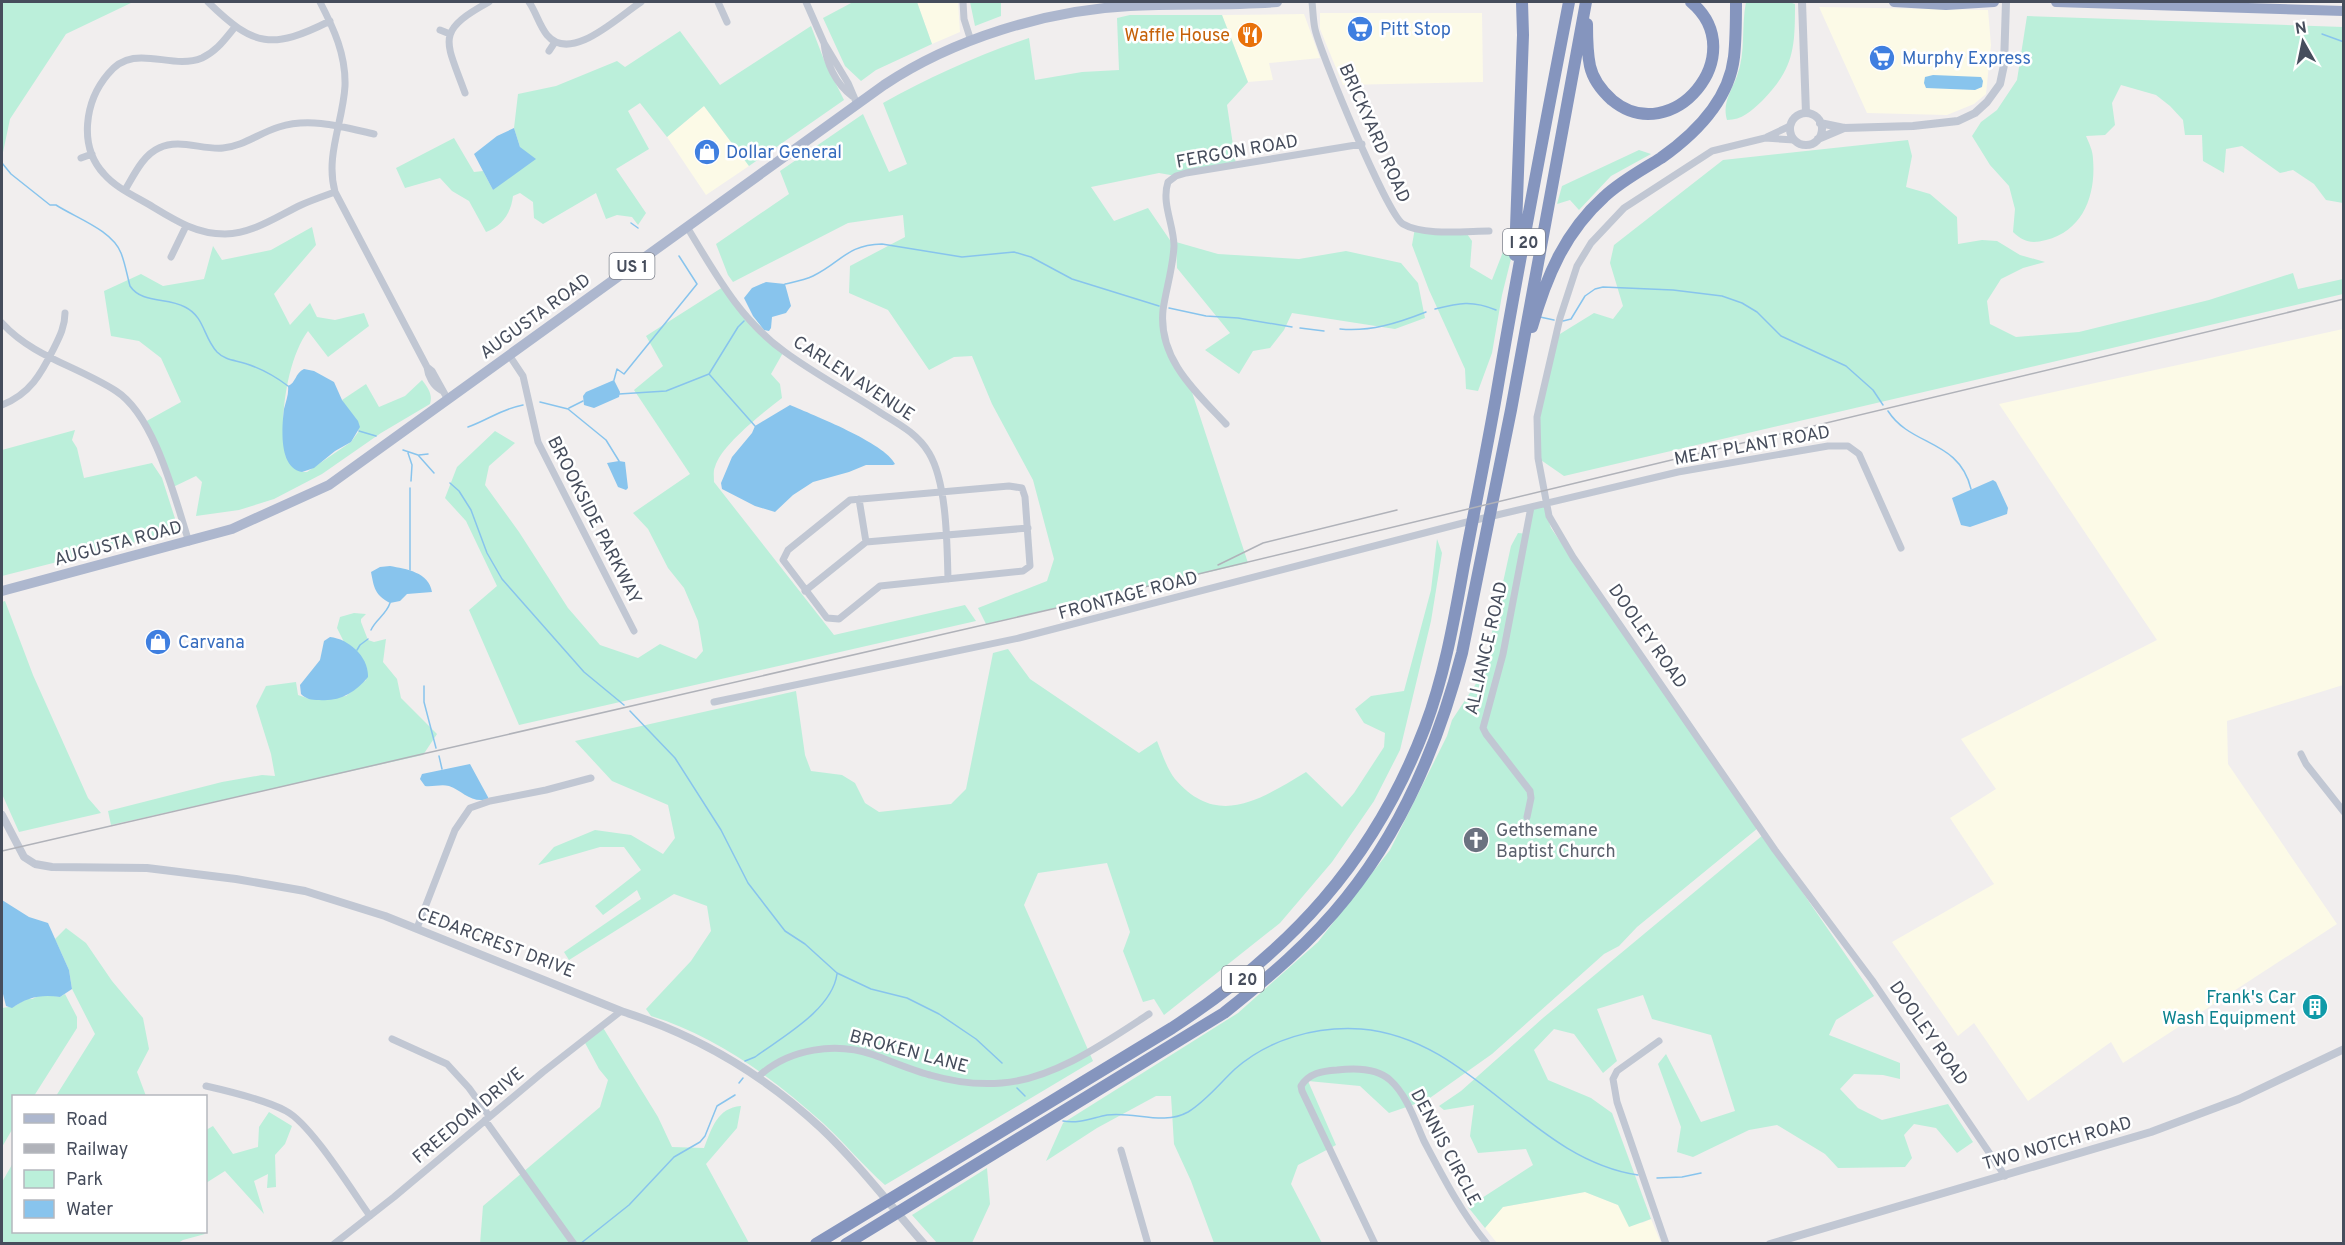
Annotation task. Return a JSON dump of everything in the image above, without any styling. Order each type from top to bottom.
[{"type":"highway","points":[[1513,300],[1522,99],[1522,2]]},
{"type":"highway","name":"I 20","points":[[816,1244],[1203,1008],[1249,974],[1314,911],[1365,844],[1395,794],[1415,751],[1432,706],[1446,657],[1481,483],[1569,2]]},
{"type":"highway","points":[[1586,2],[1589,58],[1599,86],[1620,105],[1647,113],[1671,109],[1690,98],[1700,89],[1710,70],[1713,40],[1708,22],[1691,2]]},
{"type":"highway","name":"I 20","points":[[846,1244],[1207,1025],[1274,974],[1333,914],[1356,885],[1394,827],[1428,760],[1457,672],[1486,541],[1586,2]]},
{"type":"highway","points":[[1511,410],[1535,316],[1559,252],[1578,224],[1606,195],[1690,136],[1707,117],[1724,90],[1732,67],[1736,2]]},
{"type":"highway","points":[[1894,2],[1946,5],[1994,2]]},
{"type":"highway","points":[[2056,2],[2343,11]]},
{"type":"main road","name":"AUGUSTA ROAD","points":[[2,591],[232,530],[328,485],[444,394],[509,354],[687,227],[854,100],[938,54],[971,41],[1040,20],[1076,12],[1130,6],[1233,6],[1277,2]]},
{"type":"street","points":[[208,2],[235,27],[257,38],[284,40],[305,34],[330,21]]},
{"type":"street","points":[[320,2],[339,44],[344,65],[345,87],[331,165],[335,192],[427,367],[435,387],[444,394]]},
{"type":"street","points":[[465,93],[451,55],[450,34],[459,20],[489,2]]},
{"type":"street","points":[[529,2],[542,26],[555,42],[572,44],[588,40],[641,2]]},
{"type":"street","points":[[718,2],[727,22]]},
{"type":"street","points":[[806,2],[824,43],[848,84],[854,100]]},
{"type":"street","points":[[963,2],[964,19],[971,41]]},
{"type":"street","name":"BRICKYARD ROAD","points":[[1312,2],[1315,27],[1340,97],[1385,196],[1401,222],[1415,228],[1432,231],[1489,231]]},
{"type":"street","points":[[1820,123],[1844,128],[1941,124],[1958,121],[1974,113],[1987,102],[2000,84],[2004,65],[2006,2]]},
{"type":"street","points":[[1802,3],[1806,113]]},
{"type":"street","points":[[235,27],[217,48],[198,59],[182,62],[140,57],[124,61],[111,70],[102,83],[88,116],[88,138],[92,154],[105,176],[186,226],[212,233],[245,231],[265,224],[309,201],[335,192]]},
{"type":"street","points":[[440,30],[450,34]]},
{"type":"street","points":[[549,51],[555,42]]},
{"type":"street","points":[[1818,138],[1822,132],[1816,117],[1806,113],[1795,117],[1790,126],[1791,136],[1794,140],[1808,145],[1818,138],[1844,128]]},
{"type":"street","points":[[125,190],[147,156],[166,145],[226,148],[242,144],[287,125],[309,123],[374,134]]},
{"type":"street","name":"DOOLEY ROAD","points":[[1790,126],[1765,138],[1712,150],[1614,218],[1584,254],[1565,298],[1538,410],[1538,458],[1547,503],[1552,522],[1569,552],[1770,841],[1872,980],[2005,1176]]},
{"type":"street","name":"DOOLEY ROAD","points":[[1765,138],[1794,140]]},
{"type":"street","name":"FERGON ROAD","points":[[1226,424],[1190,386],[1168,350],[1163,319],[1174,246],[1167,204],[1168,182],[1186,173],[1362,144]]},
{"type":"street","points":[[81,158],[92,154]]},
{"type":"street","points":[[171,257],[186,226]]},
{"type":"street","name":"CARLEN AVENUE","points":[[687,227],[729,295],[746,316],[776,345],[901,424],[922,442],[933,462],[941,492],[948,579]]},
{"type":"street","points":[[2,405],[18,397],[34,384],[62,331],[64,313]]},
{"type":"street","points":[[2,323],[26,345],[113,389],[133,408],[156,448],[189,542]]},
{"type":"street","name":"BROOKSIDE PARKWAY","points":[[509,354],[523,376],[538,442],[634,631]]},
{"type":"street","name":"MEAT PLANT ROAD","points":[[1547,503],[1678,472],[1841,445],[1854,450],[1863,460],[1901,548]]},
{"type":"street","points":[[1009,486],[1022,488],[1025,497],[1030,566],[1023,571],[880,586],[838,619],[827,618],[783,560],[788,550],[850,500],[941,492],[1009,486]]},
{"type":"street","points":[[859,499],[866,542]]},
{"type":"street","name":"FRONTAGE ROAD","points":[[714,702],[1019,638],[1547,503]]},
{"type":"street","name":"ALLIANCE ROAD","points":[[1527,817],[1532,798],[1530,791],[1483,728],[1503,654],[1531,507]]},
{"type":"street","points":[[806,591],[866,542],[946,537],[1028,528]]},
{"type":"street","points":[[2301,754],[2306,764],[2343,812]]},
{"type":"street","points":[[417,928],[455,830],[470,808],[490,801],[591,778]]},
{"type":"street","name":"CEDARCREST DRIVE","points":[[2,815],[24,857],[42,866],[147,868],[304,891],[348,903],[417,928],[692,1038],[759,1076],[820,1127],[924,1244]]},
{"type":"street","name":"FREEDOM DRIVE","points":[[334,1244],[621,1011]]},
{"type":"street","name":"BROKEN LANE","points":[[759,1076],[787,1058],[813,1050],[834,1048],[870,1054],[930,1075],[966,1083],[993,1084],[1021,1081],[1060,1067],[1149,1014]]},
{"type":"street","points":[[392,1039],[447,1064],[469,1088],[487,1118],[574,1244]]},
{"type":"street","points":[[1659,1041],[1617,1071],[1613,1076],[1613,1082],[1622,1122],[1666,1244]]},
{"type":"street","name":"TWO NOTCH ROAD","points":[[1770,1244],[2005,1176],[2179,1122],[2248,1095],[2343,1049]]},
{"type":"street","name":"DENNIS CIRCLE","points":[[1375,1244],[1302,1091],[1301,1086],[1311,1075],[1332,1070],[1358,1069],[1373,1072],[1389,1080],[1406,1104],[1464,1213],[1487,1244]]},
{"type":"street","points":[[206,1086],[283,1109],[297,1118],[311,1133],[370,1216]]},
{"type":"street","points":[[1121,1150],[1148,1244]]},
{"type":"shaded area","points":[[917,2],[958,2],[960,32],[932,44]]},
{"type":"shaded area","points":[[1819,7],[1988,10],[1991,45],[1986,94],[1974,104],[1947,115],[1867,113]]},
{"type":"shaded area","points":[[1320,13],[1482,13],[1483,82],[1343,85],[1320,29]]},
{"type":"shaded area","points":[[1304,14],[1320,58],[1269,63],[1273,80],[1248,82],[1222,15]]},
{"type":"shaded area","name":"Dollar General","points":[[704,106],[749,166],[706,195],[667,137]]},
{"type":"shaded area","points":[[2343,329],[2343,685],[2227,721],[2228,764],[2337,924],[2123,1063],[2111,1042],[2028,1101],[1974,1023],[1958,1036],[1892,942],[1994,884],[1950,818],[1996,789],[1961,739],[2157,640],[1999,404]]},
{"type":"shaded area","points":[[1585,1192],[1618,1205],[1642,1223],[1651,1219],[1661,1243],[1497,1243],[1485,1228],[1502,1207]]},
{"type":"green space","points":[[2,2],[133,2],[66,34],[10,119],[2,157]]},
{"type":"green space","points":[[853,2],[917,2],[932,44],[876,70],[861,81],[845,66],[823,18]]},
{"type":"green space","points":[[970,2],[1001,2],[1001,16],[975,26]]},
{"type":"green space","points":[[1746,2],[1795,4],[1793,46],[1787,68],[1773,89],[1746,114],[1727,120],[1726,103],[1742,58]]},
{"type":"green space","points":[[1130,15],[1222,15],[1248,82],[1227,105],[1236,165],[1176,176],[1159,173],[1091,187],[1114,221],[1148,208],[1174,246],[1164,309],[1168,350],[1190,386],[1248,563],[986,624],[978,608],[1047,581],[1054,559],[1033,480],[992,404],[972,356],[954,357],[929,370],[888,310],[849,293],[850,266],[905,237],[903,215],[848,223],[733,282],[716,244],[789,194],[780,171],[863,114],[889,172],[907,164],[883,103],[936,75],[973,59],[1029,38],[1035,80],[1082,72],[1119,70],[1117,18]]},
{"type":"green space","points":[[2027,16],[2343,27],[2343,203],[2326,200],[2314,184],[2293,170],[2280,173],[2242,146],[2226,149],[2224,173],[2203,161],[2202,135],[2185,135],[2183,120],[2170,106],[2156,95],[2121,85],[2112,103],[2115,125],[2105,135],[2086,136],[2093,156],[2093,172],[2085,209],[2070,228],[2059,235],[2036,242],[2021,238],[2013,232],[2015,209],[2009,186],[1990,165],[1972,136],[1981,122],[1997,110],[2017,80]]},
{"type":"green space","points":[[811,26],[824,60],[844,100],[749,166],[704,106],[667,137],[640,103],[628,111],[649,149],[616,169],[646,213],[638,225],[632,217],[617,215],[606,219],[596,193],[543,224],[534,218],[533,202],[520,193],[513,196],[508,213],[501,222],[486,232],[469,201],[452,191],[440,178],[405,188],[396,168],[454,138],[474,172],[483,171],[493,190],[520,147],[514,128],[518,94],[556,86],[617,61],[625,67],[680,31],[720,85]]},
{"type":"green space","points":[[1908,140],[1912,156],[1906,187],[1930,194],[1957,217],[1958,244],[1982,240],[1997,241],[2020,255],[2045,262],[2023,268],[2001,279],[1987,301],[1990,324],[2016,337],[2079,332],[2209,300],[2293,273],[2298,289],[2343,279],[2343,294],[1564,476],[1538,458],[1537,417],[1555,337],[1594,313],[1613,319],[1623,306],[1610,263],[1614,245],[1723,160]]},
{"type":"green space","points":[[1639,150],[1651,154],[1611,176],[1579,210],[1570,200],[1557,204],[1562,186]]},
{"type":"green space","points":[[312,227],[316,245],[274,294],[290,325],[310,303],[317,317],[335,320],[364,313],[369,326],[328,357],[308,331],[295,358],[286,391],[283,426],[286,457],[302,472],[307,472],[351,442],[359,431],[342,400],[366,384],[379,407],[405,396],[422,380],[430,394],[430,404],[381,433],[322,474],[274,499],[239,510],[196,516],[202,482],[196,476],[171,488],[143,423],[181,402],[161,358],[139,341],[111,336],[104,291],[141,274],[163,286],[204,279],[213,246],[222,260],[271,250]]},
{"type":"green space","points":[[1415,228],[1465,231],[1472,241],[1470,267],[1492,280],[1508,239],[1515,243],[1502,295],[1492,353],[1478,391],[1466,389],[1465,369],[1429,290],[1412,245]]},
{"type":"green space","points":[[1176,242],[1218,254],[1299,259],[1346,251],[1401,263],[1418,283],[1425,318],[1395,329],[1292,313],[1284,330],[1270,348],[1253,351],[1239,374],[1205,350],[1230,333],[1177,268]]},
{"type":"green space","points":[[723,287],[784,351],[771,374],[780,384],[782,398],[725,449],[714,469],[714,482],[834,635],[965,605],[976,621],[519,725],[469,610],[497,586],[466,521],[445,498],[457,467],[495,431],[515,443],[489,466],[485,485],[519,532],[568,608],[600,645],[638,658],[660,644],[696,659],[703,651],[698,621],[684,588],[668,568],[648,529],[633,513],[690,474],[634,390],[663,366],[646,336]]},
{"type":"green space","points":[[75,430],[72,440],[77,448],[84,478],[152,463],[162,478],[179,531],[2,576],[2,450]]},
{"type":"green space","points":[[1544,506],[1551,528],[1758,828],[1637,927],[1619,946],[1604,954],[1492,1054],[1427,1100],[1389,1113],[1360,1086],[1308,1081],[1336,1145],[1298,1165],[1291,1184],[1322,1243],[1214,1243],[1191,1181],[1174,1144],[1171,1096],[1156,1096],[1097,1128],[1046,1161],[1063,1123],[1238,1013],[1318,942],[1390,850],[1447,736],[1452,720],[1483,673],[1511,546],[1518,533],[1528,534],[1533,509]]},
{"type":"green space","points":[[1437,539],[1442,553],[1431,621],[1400,750],[1374,801],[1332,862],[1280,923],[1164,1015],[1154,999],[1143,1002],[1123,951],[1130,932],[1107,863],[1038,873],[1024,905],[1093,1061],[885,1185],[823,1123],[764,1075],[721,1047],[675,1024],[651,1016],[646,1009],[691,961],[711,931],[707,906],[674,894],[569,960],[564,952],[641,899],[637,890],[603,915],[595,906],[641,870],[624,847],[600,847],[538,865],[554,847],[595,830],[631,835],[663,854],[675,838],[668,805],[612,781],[575,741],[796,691],[805,755],[811,771],[842,775],[855,783],[865,803],[879,812],[951,804],[966,789],[993,653],[1008,649],[1030,679],[1139,753],[1157,741],[1175,779],[1191,794],[1207,803],[1223,806],[1256,799],[1273,792],[1306,772],[1342,807],[1354,793],[1384,747],[1385,733],[1364,723],[1355,709],[1371,696],[1404,691],[1431,590]]},
{"type":"green space","points":[[5,601],[33,675],[88,798],[101,813],[19,832],[2,794],[2,602]]},
{"type":"green space","points":[[354,613],[366,614],[361,622],[368,640],[374,642],[386,639],[383,662],[397,679],[401,698],[437,734],[423,755],[111,825],[108,811],[222,782],[262,775],[275,776],[271,754],[256,706],[266,686],[296,682],[298,695],[310,699],[346,696],[366,680],[354,648],[344,642],[337,628],[340,617]]},
{"type":"green space","points":[[1763,835],[1874,996],[1836,1020],[1829,1035],[1900,1063],[1900,1079],[1883,1075],[1854,1074],[1840,1089],[1858,1108],[1882,1120],[1948,1104],[1973,1142],[1957,1153],[1936,1128],[1914,1124],[1904,1135],[1912,1158],[1905,1167],[1838,1168],[1825,1154],[1777,1125],[1749,1130],[1693,1157],[1677,1152],[1681,1127],[1658,1064],[1666,1054],[1701,1122],[1735,1111],[1711,1035],[1652,1019],[1643,995],[1597,1009],[1617,1061],[1603,1073],[1574,1034],[1554,1029],[1534,1050],[1548,1080],[1591,1098],[1612,1113],[1651,1219],[1629,1227],[1618,1205],[1585,1192],[1503,1207],[1485,1228],[1468,1207],[1533,1165],[1526,1149],[1478,1153],[1470,1136],[1474,1105],[1444,1110],[1439,1106],[1461,1091],[1543,1018]]},
{"type":"green space","points":[[66,928],[86,943],[112,981],[143,1018],[149,1049],[137,1072],[146,1095],[57,1095],[95,1034],[72,989],[69,970],[55,939]]},
{"type":"green space","points":[[43,994],[60,997],[65,994],[77,1017],[77,1028],[35,1095],[12,1095],[12,1130],[2,1147],[2,1008],[15,1006],[26,999]]},
{"type":"green space","points":[[602,1026],[658,1117],[672,1147],[704,1148],[716,1120],[726,1111],[741,1106],[737,1128],[706,1164],[749,1243],[480,1244],[483,1206],[600,1107],[608,1080],[599,1069],[584,1041]]},
{"type":"green space","points":[[269,1112],[292,1126],[285,1144],[275,1155],[276,1187],[267,1188],[268,1174],[254,1181],[264,1214],[225,1171],[207,1182],[207,1129],[213,1126],[233,1154],[258,1147],[259,1127]]},
{"type":"green space","points":[[12,1165],[12,1233],[205,1234],[178,1243],[2,1243],[2,1182]]},
{"type":"green space","points":[[987,1168],[990,1204],[972,1243],[937,1243],[912,1215]]},
{"type":"water","points":[[1933,75],[1981,77],[1982,87],[1975,90],[1926,88],[1925,77]]},
{"type":"water","points":[[514,128],[520,147],[536,159],[493,190],[474,154],[497,136]]},
{"type":"water","points":[[766,282],[785,284],[791,306],[786,313],[772,317],[769,331],[764,330],[753,316],[744,298],[752,288]]},
{"type":"water","points":[[304,369],[314,371],[334,382],[342,400],[360,427],[351,442],[335,451],[314,468],[302,472],[294,469],[285,455],[283,425],[288,386]]},
{"type":"water","points":[[614,380],[620,392],[619,397],[594,408],[584,405],[583,396],[586,392]]},
{"type":"water","points":[[790,405],[878,447],[895,464],[866,465],[813,482],[793,495],[775,512],[755,506],[722,489],[721,483],[732,457],[755,426]]},
{"type":"water","points":[[625,462],[628,488],[626,490],[618,487],[607,463]]},
{"type":"water","points":[[1993,480],[2008,508],[2007,514],[1970,527],[1961,525],[1952,498]]},
{"type":"water","points":[[390,566],[410,570],[422,576],[430,585],[432,592],[407,594],[400,601],[390,603],[385,600],[376,590],[371,572],[380,567]]},
{"type":"water","points":[[330,637],[344,641],[356,650],[365,663],[368,677],[358,688],[340,698],[309,699],[301,694],[300,685],[320,660],[324,641]]},
{"type":"water","points":[[470,764],[489,799],[477,800],[449,786],[425,786],[420,779],[422,774]]},
{"type":"water","points":[[2,900],[29,917],[48,923],[69,970],[72,989],[60,997],[35,997],[12,1008],[6,1006],[2,990]]},
{"type":"waterway","points":[[2322,34],[2344,42]]},
{"type":"waterway","points":[[2,163],[11,174],[50,205],[56,205],[93,225],[110,238],[121,253],[130,286],[135,292],[148,298],[178,304],[192,311],[212,346],[220,355],[258,368],[288,386]]},
{"type":"waterway","points":[[631,223],[638,228]]},
{"type":"waterway","points":[[785,284],[813,276],[860,247],[882,244],[962,257],[1014,252],[1031,257],[1072,279],[1159,306]]},
{"type":"waterway","points":[[614,380],[617,369],[624,374],[697,284],[679,256]]},
{"type":"waterway","points":[[1563,321],[1571,319],[1585,296],[1603,287],[1673,290],[1722,296],[1742,303],[1757,312],[1781,336],[1846,366],[1873,390],[1883,405]]},
{"type":"waterway","points":[[1435,309],[1465,304],[1480,305],[1496,310]]},
{"type":"waterway","points":[[1169,308],[1206,316],[1238,318],[1292,327]]},
{"type":"waterway","points":[[1340,329],[1384,326],[1426,312]]},
{"type":"waterway","points":[[1540,317],[1554,320]]},
{"type":"waterway","points":[[619,394],[666,391],[709,374],[744,321]]},
{"type":"waterway","points":[[1300,328],[1324,331]]},
{"type":"waterway","points":[[709,374],[755,426]]},
{"type":"waterway","points":[[569,408],[583,401]]},
{"type":"waterway","points":[[540,402],[568,409],[606,440],[619,461]]},
{"type":"waterway","points":[[468,427],[508,409],[523,405]]},
{"type":"waterway","points":[[1888,411],[1898,423],[1946,452],[1956,461],[1965,473],[1971,489]]},
{"type":"waterway","points":[[359,431],[376,436]]},
{"type":"waterway","points":[[403,450],[418,455],[434,473]]},
{"type":"waterway","points":[[408,453],[412,465],[411,481]]},
{"type":"waterway","points":[[419,455],[428,454]]},
{"type":"waterway","points":[[450,483],[459,491],[471,510],[487,553],[502,579],[584,672],[624,705]]},
{"type":"waterway","points":[[410,488],[410,570]]},
{"type":"waterway","points":[[371,630],[390,603]]},
{"type":"waterway","points":[[357,650],[368,639]]},
{"type":"waterway","points":[[424,686],[424,702],[436,748]]},
{"type":"waterway","points":[[630,711],[675,758],[721,830],[748,883],[785,931],[805,944],[837,973],[871,989],[907,998],[939,1014],[976,1039],[1002,1063]]},
{"type":"waterway","points":[[439,756],[442,769]]},
{"type":"waterway","points":[[745,1061],[778,1041],[816,1011],[833,987],[837,974]]},
{"type":"waterway","points":[[1063,1121],[1080,1121],[1117,1114],[1159,1118],[1178,1116],[1201,1103],[1248,1059],[1278,1042],[1310,1032],[1361,1029],[1401,1037],[1436,1053],[1565,1147],[1600,1165],[1638,1175]]},
{"type":"waterway","points":[[739,1083],[743,1078]]},
{"type":"waterway","points":[[1017,1088],[1025,1096]]},
{"type":"waterway","points":[[580,1244],[629,1205],[674,1157],[700,1142],[705,1136],[717,1106],[735,1095]]},
{"type":"waterway","points":[[1657,1178],[1682,1177],[1701,1173]]},
{"type":"railway","points":[[2,851],[940,636],[2344,299]]},
{"type":"railway","points":[[1218,565],[1263,543],[1397,510]]},
{"type":"place","name":"Pitt Stop","points":[[1360,29]]},
{"type":"place","name":"Waffle House","points":[[1250,35]]},
{"type":"place","name":"Murphy Express","points":[[1882,58]]},
{"type":"place","name":"Dollar General","points":[[707,152]]},
{"type":"place","name":"Carvana","points":[[158,642]]},
{"type":"place","name":"Gethsemane Baptist Church","points":[[1476,840]]},
{"type":"place","name":"Frank's Car Wash Equipment","points":[[2315,1007]]}]
